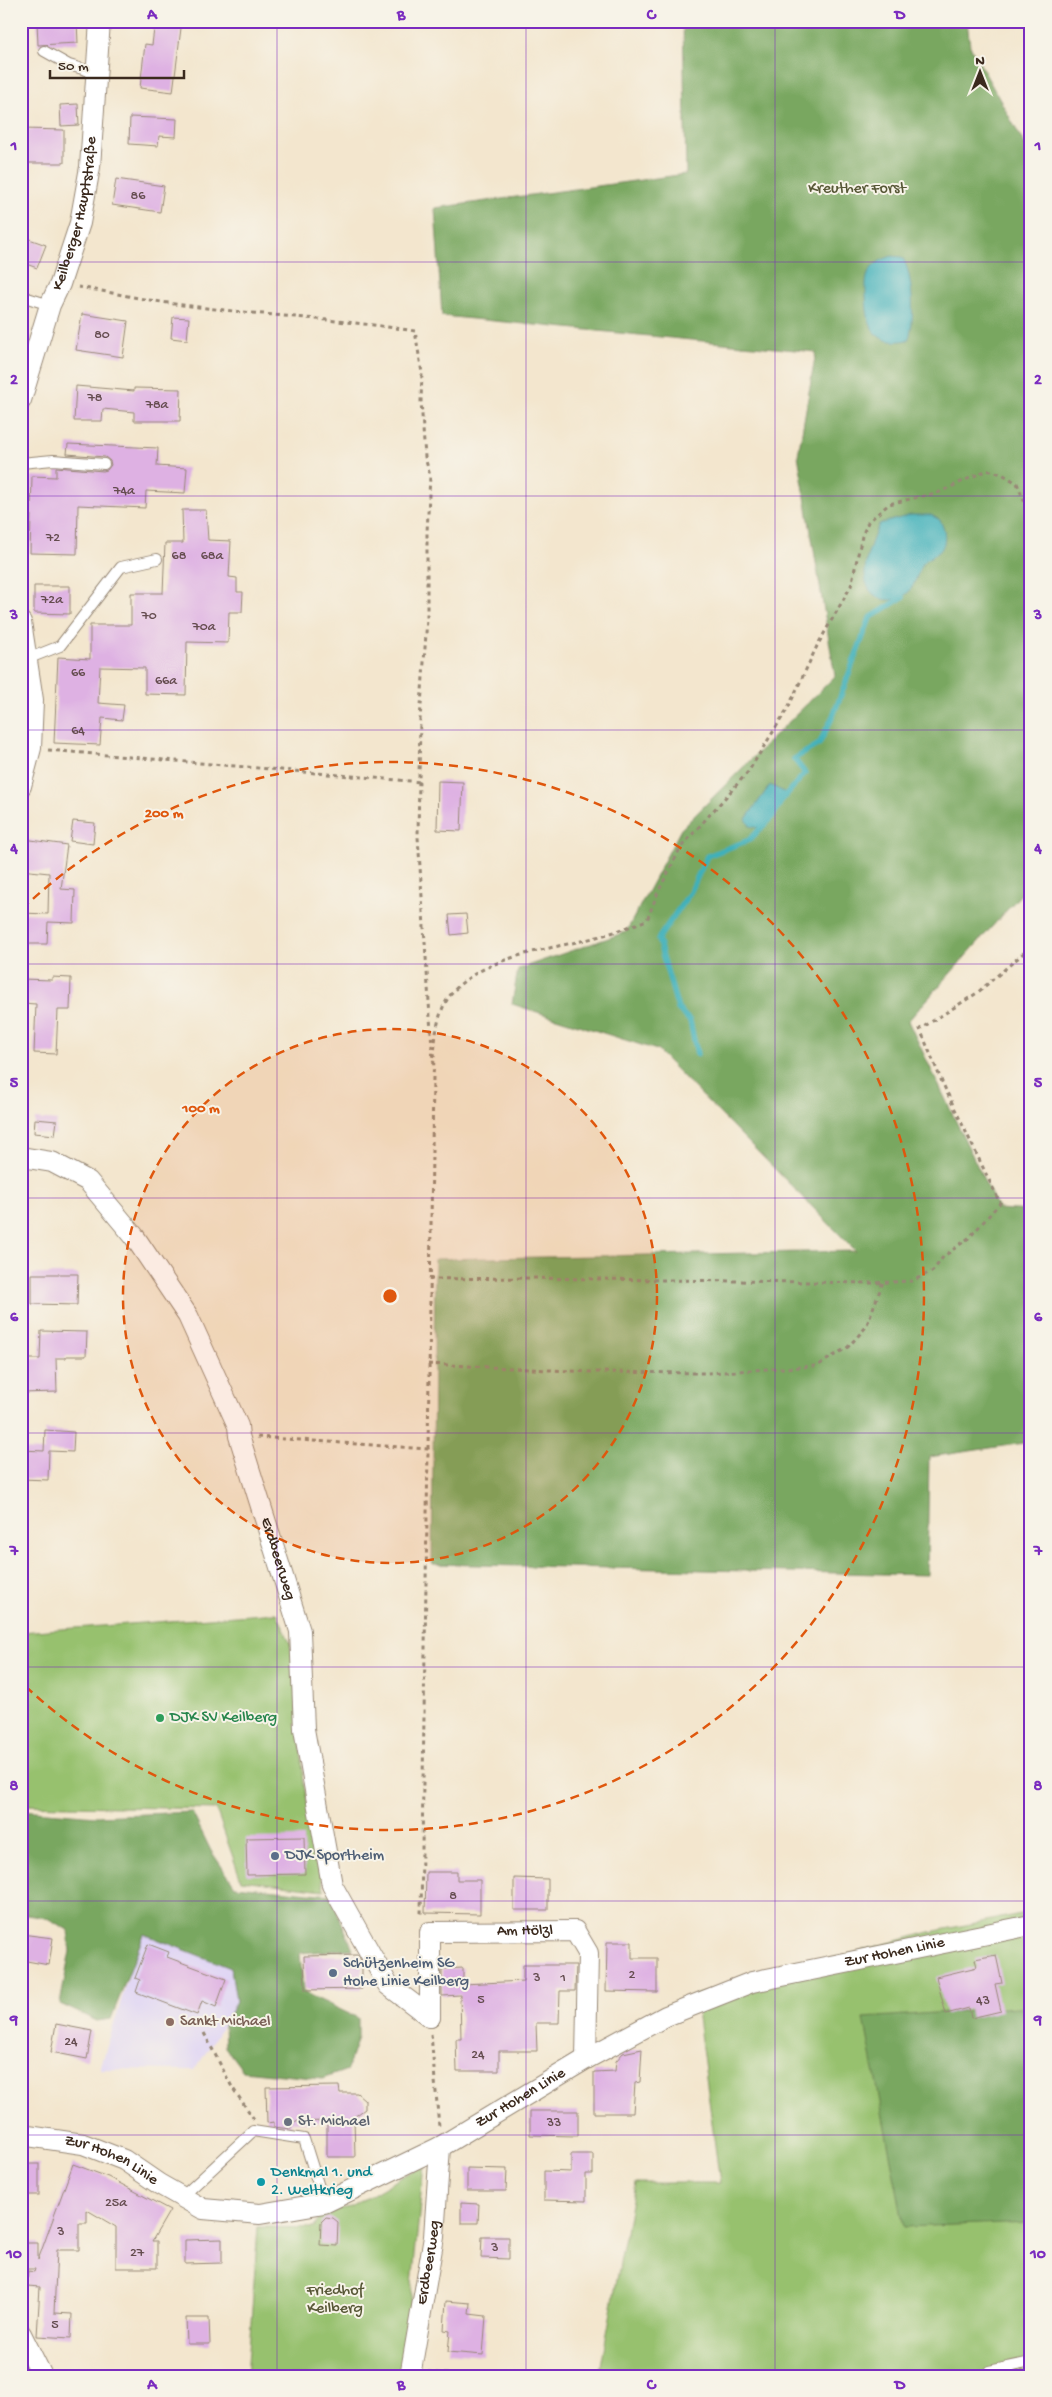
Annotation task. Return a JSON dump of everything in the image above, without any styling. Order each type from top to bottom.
[{"type":"street","name":"Keilberger Hauptstraße","points":[[21,400],[50,305],[60,284],[80,223],[90,167],[100,21]]},
{"type":"street","points":[[21,622],[34,700],[21,786]]},
{"type":"street","name":"Erdbeerweg","points":[[21,1157],[52,1162],[88,1181],[134,1236],[188,1316],[238,1426],[239,1436],[300,1631],[304,1729],[332,1885],[388,1985],[430,2017]]},
{"type":"street","name":"Zur Hohen Linie","points":[[21,2135],[83,2144],[124,2160],[203,2209],[260,2214],[324,2203],[440,2148],[586,2059],[666,2016],[752,1982],[1031,1925]]},
{"type":"street","name":"Am Hölzl","points":[[430,1932],[575,1931],[588,1953],[586,2059]]},
{"type":"street","points":[[430,1932],[430,2017]]},
{"type":"street","name":"Erdbeerweg","points":[[411,2373],[434,2237],[440,2148]]},
{"type":"street","points":[[21,2334],[42,2376]]},
{"type":"lane","points":[[44,51],[69,65],[96,72]]},
{"type":"lane","points":[[21,296],[50,305]]},
{"type":"lane","points":[[21,463],[53,460],[104,464]]},
{"type":"lane","points":[[27,659],[60,646],[121,567],[157,559]]},
{"type":"lane","points":[[182,2197],[253,2131],[304,2140],[324,2203]]},
{"type":"lane","points":[[989,2371],[1031,2362]]},
{"type":"path","points":[[60,284],[192,307],[311,317],[415,331],[422,373],[421,401],[425,457],[430,476],[427,532],[427,619],[420,720],[418,837],[433,1078]]},
{"type":"path","points":[[430,1932],[421,1926],[429,1280],[433,1078],[437,1024],[451,993],[471,976],[512,958],[604,935],[647,920],[658,892],[681,847],[748,772],[788,708],[817,646],[851,586],[862,536],[868,522],[889,504],[940,492],[987,470],[1002,474],[1017,483],[1031,518]]},
{"type":"path","points":[[28,742],[420,782]]},
{"type":"path","points":[[429,1280],[530,1278],[882,1282],[912,1281],[933,1272],[944,1257],[970,1237],[1000,1203],[942,1082],[920,1029],[978,993],[1026,951],[1031,950]]},
{"type":"path","points":[[428,1364],[591,1372],[706,1373],[817,1366],[848,1347],[866,1327],[882,1282]]},
{"type":"path","points":[[239,1436],[428,1448]]},
{"type":"path","points":[[430,2017],[440,2148]]},
{"type":"path","points":[[204,2032],[232,2087],[263,2133]]},
{"type":"path","points":[[411,2373],[462,2376]]},
{"type":"shaded area","name":"Sankt Michael","points":[[143,1929],[255,1974],[195,2070],[100,2069]]},
{"type":"green space","name":"Kreuther Forst","points":[[683,21],[967,21],[970,46],[1031,156],[1031,883],[908,1021],[998,1209],[1031,1211],[1031,1442],[929,1457],[927,1575],[432,1564],[435,1259],[856,1251],[657,1050],[512,1004],[518,969],[626,932],[681,829],[835,676],[798,455],[816,352],[442,316],[435,208],[686,174]]},
{"type":"green space","name":"DJK SV Keilberg","points":[[277,1613],[293,1650],[304,1785],[324,1890],[241,1880],[216,1809],[21,1805],[21,1632]]},
{"type":"green space","points":[[21,1810],[97,1816],[192,1812],[211,1851],[235,1886],[330,1895],[353,1949],[300,1953],[303,1992],[358,2018],[358,2037],[347,2070],[322,2079],[243,2071],[225,2047],[224,2025],[236,2001],[231,1968],[144,1934],[111,2019],[97,2021],[60,2004],[70,1951],[68,1930],[47,1918],[21,1914]]},
{"type":"green space","points":[[1031,1912],[1031,2376],[599,2376],[635,2183],[720,2183],[695,1995],[930,1932]]},
{"type":"green space","points":[[1031,2006],[1031,2222],[904,2227],[864,2018]]},
{"type":"green space","name":"Friedhof Keilberg","points":[[424,2164],[403,2376],[247,2376],[258,2227],[314,2228],[323,2212],[351,2207]]},
{"type":"water","points":[[892,256],[902,257],[909,273],[913,311],[908,340],[896,341],[880,337],[871,326],[868,317],[866,280],[868,274],[878,262]]},
{"type":"water","points":[[911,515],[931,515],[940,520],[944,532],[944,545],[939,552],[923,563],[908,593],[896,599],[882,599],[867,586],[865,576],[871,543],[879,524]]},
{"type":"water","points":[[770,785],[788,794],[762,829],[750,826],[746,819]]},
{"type":"building","points":[[37,21],[77,21],[78,43],[38,45]]},
{"type":"building","points":[[155,21],[180,21],[179,27],[181,28],[173,92],[140,88],[145,44],[152,45]]},
{"type":"building","points":[[78,104],[79,125],[61,126],[60,105]]},
{"type":"building","points":[[130,117],[177,119],[176,137],[159,136],[158,146],[129,144]]},
{"type":"building","points":[[23,129],[64,130],[64,163],[23,163]]},
{"type":"building","points":[[116,179],[164,186],[160,212],[112,205]]},
{"type":"building","points":[[21,236],[46,245],[37,268],[21,262]]},
{"type":"building","points":[[82,314],[128,321],[123,357],[76,350]]},
{"type":"building","points":[[173,317],[189,318],[187,340],[171,338]]},
{"type":"building","points":[[76,386],[134,391],[134,388],[181,389],[180,421],[134,421],[134,412],[103,409],[102,421],[74,421]]},
{"type":"building","points":[[68,444],[158,448],[157,466],[187,468],[185,493],[146,491],[145,508],[78,505],[77,554],[30,553],[32,476],[56,477],[56,467],[103,471],[107,470],[111,465],[110,461],[105,457],[67,454]]},
{"type":"building","points":[[182,510],[206,510],[208,540],[231,541],[229,577],[237,578],[237,592],[243,592],[242,612],[229,612],[228,643],[187,642],[186,695],[145,694],[145,668],[100,667],[98,703],[124,705],[122,720],[102,718],[100,745],[54,743],[58,657],[90,659],[90,625],[131,625],[131,593],[163,593],[165,543],[183,543]]},
{"type":"building","points":[[34,586],[70,586],[70,614],[34,613]]},
{"type":"building","points":[[438,781],[463,782],[461,831],[437,830]]},
{"type":"building","points":[[73,821],[95,823],[93,844],[70,841]]},
{"type":"building","points":[[24,839],[67,845],[61,889],[75,890],[74,923],[48,922],[47,944],[21,944],[21,913],[48,914],[49,873],[21,870]]},
{"type":"building","points":[[466,914],[468,933],[451,935],[449,915]]},
{"type":"building","points":[[52,977],[71,978],[70,1010],[58,1010],[56,1054],[34,1053],[36,1004],[21,1003],[21,979],[52,980]]},
{"type":"building","points":[[35,1119],[57,1121],[55,1135],[34,1133]]},
{"type":"building","points":[[32,1274],[78,1274],[77,1305],[32,1304]]},
{"type":"building","points":[[41,1331],[87,1332],[86,1356],[56,1358],[57,1392],[21,1393],[21,1359],[40,1359]]},
{"type":"building","points":[[45,1430],[74,1432],[73,1452],[49,1451],[48,1480],[21,1479],[21,1450],[44,1451]]},
{"type":"building","name":"DJK Sportheim","points":[[304,1837],[305,1874],[247,1875],[246,1838]]},
{"type":"building","points":[[426,1872],[457,1872],[457,1880],[480,1880],[480,1914],[425,1913]]},
{"type":"building","points":[[514,1878],[548,1879],[548,1910],[514,1910]]},
{"type":"building","points":[[21,1934],[53,1938],[49,1965],[21,1960]]},
{"type":"building","points":[[607,1942],[632,1942],[632,1958],[657,1958],[657,1992],[606,1991]]},
{"type":"building","points":[[148,1944],[169,1952],[167,1957],[226,1979],[216,2007],[202,2001],[197,2015],[136,1992],[140,1980],[135,1978]]},
{"type":"building","name":"Schützenheim SG Hohe Linie Keilberg","points":[[358,1955],[362,1962],[362,1989],[305,1990],[304,1956]]},
{"type":"building","points":[[996,1955],[1002,1983],[995,1984],[1001,2011],[971,2018],[969,2008],[946,2014],[936,1977],[977,1967],[975,1959]]},
{"type":"building","points":[[523,1965],[576,1965],[575,1991],[560,1991],[559,2023],[536,2023],[537,2051],[499,2051],[499,2071],[457,2071],[456,2039],[461,2039],[460,1995],[442,1996],[442,1969],[463,1968],[463,1984],[523,1981]]},
{"type":"building","points":[[56,2024],[92,2031],[87,2059],[51,2052]]},
{"type":"building","points":[[642,2049],[640,2082],[635,2083],[633,2113],[594,2113],[594,2072],[615,2071],[616,2061],[623,2053]]},
{"type":"building","name":"St. Michael","points":[[339,2086],[340,2093],[357,2093],[365,2100],[365,2109],[354,2117],[355,2157],[327,2157],[327,2121],[291,2122],[291,2129],[274,2127],[274,2122],[267,2123],[266,2087]]},
{"type":"building","points":[[530,2111],[578,2111],[578,2136],[530,2135]]},
{"type":"building","points":[[571,2154],[593,2154],[593,2174],[586,2174],[586,2201],[544,2200],[544,2171],[571,2172]]},
{"type":"building","points":[[21,2164],[39,2164],[39,2195],[21,2195]]},
{"type":"building","points":[[73,2164],[108,2177],[170,2210],[152,2241],[157,2241],[157,2268],[116,2268],[116,2227],[87,2210],[87,2223],[79,2223],[79,2250],[57,2250],[54,2313],[72,2314],[71,2338],[37,2336],[40,2287],[27,2286],[28,2271],[34,2272],[35,2269],[21,2269],[21,2243],[38,2243],[38,2260]]},
{"type":"building","points":[[467,2168],[507,2169],[506,2191],[467,2191]]},
{"type":"building","points":[[461,2203],[479,2204],[478,2223],[461,2223]]},
{"type":"building","points":[[326,2217],[333,2218],[338,2222],[337,2246],[320,2245],[321,2222]]},
{"type":"building","points":[[482,2237],[509,2237],[509,2259],[481,2258]]},
{"type":"building","points":[[222,2239],[222,2263],[185,2264],[185,2240]]},
{"type":"building","points":[[446,2301],[470,2303],[469,2314],[486,2316],[483,2355],[448,2352],[450,2331],[444,2330]]},
{"type":"building","points":[[186,2318],[209,2318],[210,2344],[187,2344]]},
{"type":"waterway","points":[[697,1054],[690,1021],[678,1009],[658,939],[691,891],[707,856],[749,840],[773,816],[782,800],[805,773],[794,759],[819,744],[833,716],[870,618],[903,597]]},
{"type":"place","name":"DJK SV Keilberg","points":[[160,1718]]},
{"type":"place","name":"DJK Sportheim","points":[[275,1856]]},
{"type":"place","name":"Schützenheim SG Hohe Linie Keilberg","points":[[333,1973]]},
{"type":"place","name":"Sankt Michael","points":[[170,2022]]},
{"type":"place","name":"St. Michael","points":[[288,2122]]},
{"type":"place","name":"Denkmal 1. und 2. Weltkrieg","points":[[261,2182]]}]
